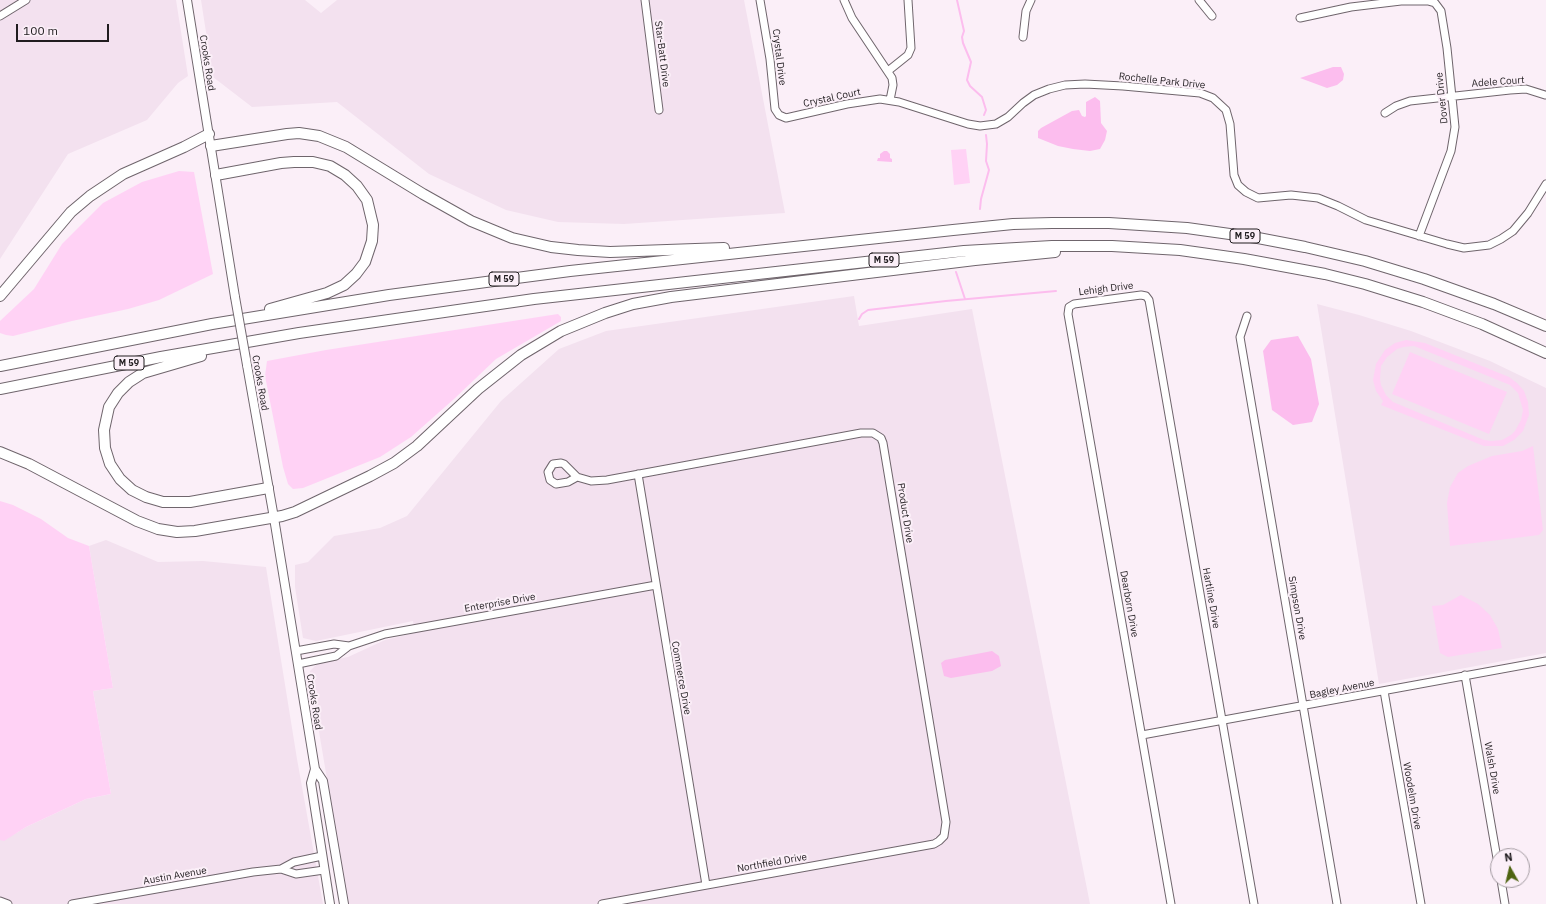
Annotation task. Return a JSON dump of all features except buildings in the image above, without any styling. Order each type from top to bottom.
[{"type":"highway","points":[[211,146],[287,134],[299,133],[319,136],[346,147],[423,194],[471,221],[512,238],[551,247],[610,252],[798,246]]},
{"type":"highway","points":[[0,296],[72,212],[90,196],[124,174],[209,134]]},
{"type":"highway","points":[[212,324],[317,296],[336,289],[350,280],[361,268],[370,250],[373,234],[371,212],[358,186],[346,175],[330,166],[313,162],[294,162],[216,175]]},
{"type":"highway","name":"M 59","points":[[0,366],[212,324],[390,295],[486,282],[798,246],[1013,224],[1109,223],[1187,228],[1270,240],[1365,261],[1412,275],[1469,294],[1546,326]]},
{"type":"highway","name":"M 59","points":[[0,389],[162,357],[453,310],[657,284],[994,249],[1052,246],[1112,246],[1172,250],[1273,263],[1385,290],[1453,313],[1508,335],[1546,353]]},
{"type":"highway","points":[[0,452],[29,464],[137,521],[158,529],[177,532],[195,531],[274,518],[295,512],[394,463],[417,446],[478,389],[521,355],[560,331],[605,313],[633,304],[671,297],[975,260],[1112,246]]},
{"type":"highway","points":[[260,340],[158,368],[136,377],[123,387],[110,407],[105,422],[104,439],[107,456],[114,472],[132,490],[154,500],[190,502],[268,488]]},
{"type":"main road","name":"Crooks Road","points":[[186,0],[315,769],[323,781],[344,904]]},
{"type":"main road","name":"Crooks Road","points":[[315,769],[311,783],[330,904]]},
{"type":"main road","points":[[322,856],[330,857],[338,869]]},
{"type":"street","points":[[0,16],[26,0]]},
{"type":"street","name":"Star-Batt Drive","points":[[645,0],[659,110]]},
{"type":"street","name":"Crystal Drive","points":[[760,0],[770,59],[775,109],[779,115]]},
{"type":"street","points":[[844,0],[852,18],[888,71],[893,85],[890,100]]},
{"type":"street","points":[[888,71],[908,55],[911,48],[908,0]]},
{"type":"street","points":[[1023,37],[1026,11],[1031,0]]},
{"type":"street","points":[[1199,0],[1212,16]]},
{"type":"street","points":[[1300,18],[1342,8],[1386,1]]},
{"type":"street","name":"Dover Drive","points":[[1386,1],[1428,1],[1438,6],[1442,15],[1455,127],[1454,139],[1419,236]]},
{"type":"street","name":"Rochelle Park Drive","points":[[890,100],[968,124],[980,126],[996,124],[1008,117],[1034,95],[1065,85],[1085,84],[1123,86],[1203,94],[1219,102],[1226,110],[1229,118],[1234,175],[1238,185],[1246,192],[1258,198],[1291,195],[1318,198],[1366,220],[1464,248],[1482,246],[1507,236],[1519,226],[1546,184]]},
{"type":"street","name":"Adele Court","points":[[1385,113],[1405,102],[1519,89],[1533,90],[1545,95]]},
{"type":"street","name":"Crystal Court","points":[[779,115],[790,118],[860,102],[880,99],[890,100]]},
{"type":"street","name":"Lehigh Drive","points":[[1069,307],[1074,304],[1141,295],[1146,296]]},
{"type":"street","name":"Hartline Drive","points":[[1146,296],[1149,300],[1254,904]]},
{"type":"street","name":"Dearborn Drive","points":[[1069,307],[1068,314],[1171,904]]},
{"type":"street","name":"Simpson Drive","points":[[1247,316],[1240,337],[1337,904]]},
{"type":"street","name":"Product Drive","points":[[577,477],[591,481],[607,480],[861,433],[873,432],[881,438],[946,822],[944,836]]},
{"type":"street","name":"Commerce Drive","points":[[638,474],[706,885]]},
{"type":"street","name":"Enterprise Drive","points":[[298,664],[336,656],[349,646],[402,631],[656,585]]},
{"type":"street","name":"Enterprise Drive","points":[[296,651],[334,644],[349,646]]},
{"type":"street","name":"Bagley Avenue","points":[[1142,735],[1546,661]]},
{"type":"street","name":"Walsh Drive","points":[[1466,675],[1495,848]]},
{"type":"street","name":"Woodelm Drive","points":[[1384,691],[1421,904]]},
{"type":"street","name":"Northfield Drive","points":[[602,904],[934,844],[940,841],[944,836]]},
{"type":"street","name":"Austin Avenue","points":[[72,904],[253,872],[281,869],[294,862],[322,856]]},
{"type":"street","name":"Austin Avenue","points":[[281,869],[296,874],[324,870]]},
{"type":"street","points":[[1502,888],[1505,904]]},
{"type":"street","points":[[0,901],[8,904]]},
{"type":"shaded area","points":[[0,0],[176,0],[188,76],[178,83],[147,120],[68,154],[0,259]]},
{"type":"shaded area","points":[[201,0],[305,0],[321,13],[337,0],[744,0],[785,213],[624,224],[558,222],[506,210],[429,174],[337,102],[252,107],[213,77]]},
{"type":"shaded area","points":[[1333,67],[1341,67],[1344,74],[1343,80],[1337,85],[1327,88],[1300,78]]},
{"type":"shaded area","points":[[1095,97],[1100,101],[1101,123],[1107,131],[1105,140],[1100,149],[1090,151],[1073,149],[1058,146],[1038,138],[1038,131],[1041,128],[1072,111],[1079,110],[1082,116],[1085,117],[1086,102]]},
{"type":"shaded area","points":[[966,149],[970,183],[954,185],[951,150]]},
{"type":"shaded area","points":[[887,151],[890,154],[892,162],[877,161],[878,158],[880,158],[880,154]]},
{"type":"shaded area","points":[[179,171],[194,172],[213,274],[159,300],[128,309],[13,336],[0,333],[0,321],[34,289],[62,244],[103,203],[142,182]]},
{"type":"shaded area","points":[[854,296],[859,326],[972,309],[1090,904],[348,904],[310,671],[318,663],[348,657],[385,640],[415,633],[413,621],[316,641],[303,638],[295,587],[295,565],[308,562],[334,536],[380,528],[407,516],[501,401],[559,349],[606,331]]},
{"type":"shaded area","points":[[1317,304],[1411,331],[1490,361],[1546,388],[1546,653],[1379,684]]},
{"type":"shaded area","points":[[558,314],[561,317],[561,321],[496,359],[411,437],[380,457],[303,488],[293,489],[288,484],[283,467],[265,376],[267,361],[326,350]]},
{"type":"shaded area","points":[[1298,336],[1311,359],[1319,404],[1312,422],[1293,425],[1272,410],[1263,351],[1271,340]]},
{"type":"shaded area","points":[[1406,340],[1425,343],[1509,377],[1524,391],[1528,402],[1529,415],[1523,431],[1514,440],[1503,446],[1484,446],[1381,405],[1383,401],[1376,391],[1373,380],[1376,364],[1385,350],[1395,343]],"holes":[[[1414,346],[1510,385],[1518,393],[1523,410],[1521,420],[1515,431],[1502,440],[1484,440],[1393,402],[1386,395],[1381,385],[1381,366],[1387,357],[1397,349]]]},
{"type":"shaded area","points":[[1410,352],[1507,392],[1489,434],[1392,394]]},
{"type":"shaded area","points":[[1533,446],[1543,530],[1539,535],[1450,546],[1447,503],[1450,487],[1458,473],[1468,466],[1492,456],[1522,451]]},
{"type":"shaded area","points":[[0,501],[13,505],[41,519],[68,538],[89,546],[113,688],[93,691],[111,794],[86,799],[26,827],[4,841],[0,840]]},
{"type":"shaded area","points":[[106,540],[158,562],[203,561],[266,567],[297,759],[323,904],[0,904],[0,840],[4,840],[26,827],[86,799],[111,794],[93,691],[113,688],[89,546]]},
{"type":"shaded area","points":[[1461,595],[1478,604],[1490,615],[1498,629],[1502,648],[1448,657],[1440,653],[1432,606],[1443,605]]},
{"type":"shaded area","points":[[992,651],[999,656],[1001,666],[992,671],[951,678],[944,676],[941,663],[945,660]]},
{"type":"waterway","points":[[957,0],[964,31],[962,37],[963,43],[971,62],[967,80],[970,86],[982,97],[986,110],[984,115]]},
{"type":"waterway","points":[[980,209],[981,199],[989,170],[986,161],[986,135]]},
{"type":"waterway","points":[[956,272],[965,299]]},
{"type":"waterway","points":[[859,319],[862,314],[868,310],[1056,291]]}]
